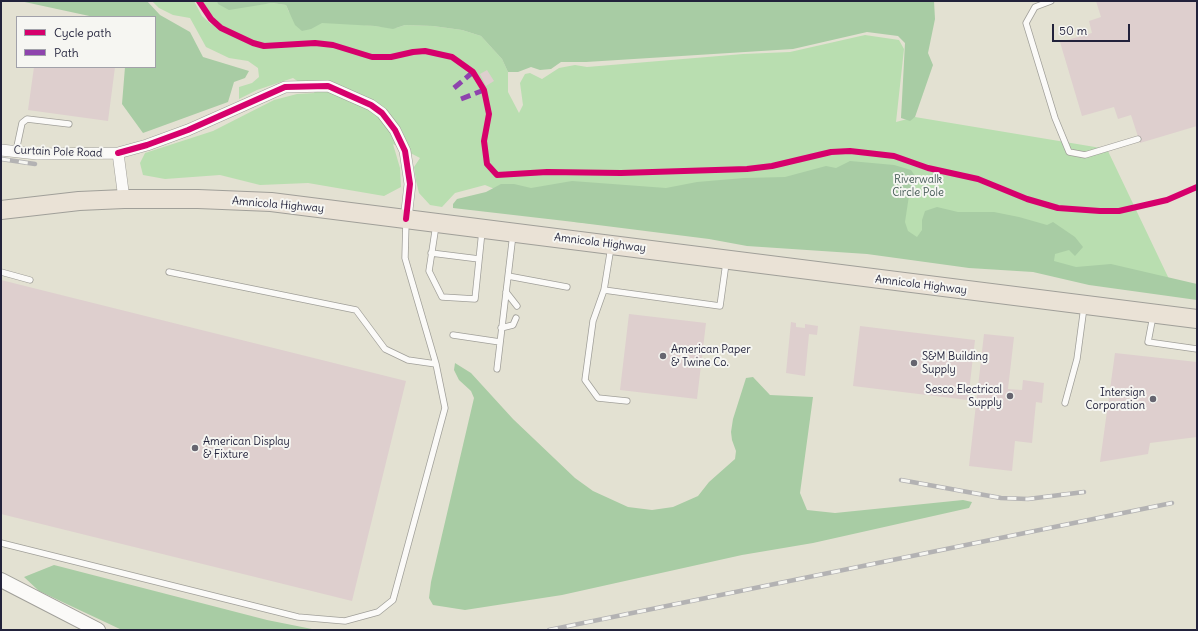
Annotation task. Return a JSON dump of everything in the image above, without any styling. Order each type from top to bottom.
[{"type":"main road","name":"Amnicola Highway","points":[[1,210],[79,201],[124,199],[198,199],[271,202],[1197,319]]},
{"type":"street","points":[[118,153],[147,145],[188,130],[285,87],[328,86],[371,105],[382,113],[395,130],[405,151],[410,184],[406,219]]},
{"type":"street","name":"Curtain Pole Road","points":[[1,150],[37,154],[118,153],[124,199]]},
{"type":"street","points":[[1,580],[98,630]]},
{"type":"lane","points":[[1051,1],[1035,7],[1026,23],[1055,118],[1069,152],[1085,155],[1138,139]]},
{"type":"lane","points":[[16,151],[22,123],[27,119],[69,124]]},
{"type":"lane","points":[[1,543],[298,617],[345,621],[378,612],[393,600],[445,408],[436,364],[405,258],[406,219]]},
{"type":"lane","points":[[436,222],[429,271],[442,297],[475,300],[482,228]]},
{"type":"lane","points":[[497,369],[513,232]]},
{"type":"lane","points":[[611,245],[604,290],[593,321],[585,380],[598,398],[627,401]]},
{"type":"lane","points":[[431,253],[479,259]]},
{"type":"lane","points":[[604,290],[720,306],[727,260]]},
{"type":"lane","points":[[1,272],[30,280]]},
{"type":"lane","points":[[169,272],[356,310],[385,348],[408,360],[436,364]]},
{"type":"lane","points":[[508,276],[567,287]]},
{"type":"lane","points":[[506,292],[517,306]]},
{"type":"lane","points":[[1065,403],[1077,359],[1084,305]]},
{"type":"lane","points":[[1153,314],[1148,342],[1197,349]]},
{"type":"lane","points":[[502,328],[514,325],[516,318]]},
{"type":"lane","points":[[453,335],[500,342]]},
{"type":"green space","points":[[20,1],[147,1],[160,15],[190,32],[203,57],[249,71],[245,78],[234,82],[228,102],[143,133],[122,104],[125,68],[156,68],[156,16],[89,16]]},
{"type":"green space","name":"Riverwalk Circle Pole","points":[[152,1],[194,1],[202,16],[212,25],[200,1],[251,1],[254,5],[272,3],[286,5],[289,12],[343,23],[396,28],[405,25],[433,26],[462,30],[481,36],[502,59],[508,72],[508,92],[519,113],[523,105],[520,83],[525,74],[530,73],[542,79],[559,68],[575,65],[587,67],[743,54],[790,52],[865,35],[899,40],[904,49],[896,122],[915,117],[1107,149],[1169,279],[574,222],[485,185],[455,193],[442,207],[430,205],[419,193],[416,181],[414,167],[420,158],[393,144],[400,168],[401,187],[384,196],[308,183],[260,185],[220,175],[165,179],[143,175],[140,163],[145,153],[213,131],[274,100],[297,94],[315,93],[293,78],[257,90],[239,99],[239,87],[252,83],[259,77],[258,68],[248,61],[229,58],[206,47],[190,18],[173,15],[159,8]]},
{"type":"green space","points":[[217,1],[934,1],[935,19],[928,53],[933,65],[915,117],[910,121],[901,118],[905,43],[898,36],[867,32],[793,49],[586,62],[561,62],[551,69],[540,70],[531,67],[518,72],[508,72],[502,59],[481,36],[462,30],[433,26],[405,25],[393,29],[375,26],[322,23],[311,29],[302,31],[295,25],[286,5],[272,3],[229,10],[218,4]]},
{"type":"green space","points":[[850,161],[894,165],[911,170],[917,179],[910,189],[905,222],[908,231],[917,237],[922,230],[922,220],[925,211],[937,207],[958,212],[994,212],[1047,225],[1053,222],[1075,237],[1083,247],[1075,256],[1069,250],[1055,254],[1054,261],[1076,267],[1111,264],[1197,284],[1197,300],[1089,285],[1033,272],[969,268],[867,254],[747,246],[709,239],[453,208],[453,204],[457,199],[486,192],[501,184],[514,184],[531,188],[572,181],[666,188],[697,182],[744,178],[785,177],[826,166],[836,168]]},
{"type":"green space","points":[[455,363],[471,373],[513,419],[575,478],[593,491],[628,507],[652,510],[673,507],[698,496],[709,482],[735,459],[736,451],[731,432],[733,419],[746,378],[753,377],[770,395],[813,397],[800,493],[807,510],[835,513],[963,500],[972,502],[969,508],[813,543],[742,555],[562,595],[465,610],[433,605],[429,598],[431,582],[474,398],[471,391],[459,380],[454,370]]},
{"type":"green space","points":[[54,565],[267,620],[317,630],[122,630],[39,591],[24,577]]},
{"type":"building","points":[[1096,1],[1197,1],[1197,126],[1140,143],[1131,115],[1118,119],[1114,107],[1082,116],[1060,42],[1092,33],[1089,21],[1101,17]]},
{"type":"building","points":[[34,68],[115,68],[108,121],[28,110]]},
{"type":"building","points":[[487,70],[494,81],[486,86],[480,74]]},
{"type":"building","name":"American Display & Fixture","points":[[1,280],[406,381],[352,601],[1,514]]},
{"type":"building","name":"American Paper & Twine Co.","points":[[629,314],[706,323],[697,399],[620,390]]},
{"type":"building","points":[[791,322],[796,323],[796,327],[805,328],[805,324],[818,326],[817,335],[809,334],[805,376],[786,373]]},
{"type":"building","name":"S&M Building Supply","points":[[860,326],[975,340],[968,400],[853,386]]},
{"type":"building","name":"Sesco Electrical Supply","points":[[984,334],[1014,337],[1008,389],[1022,390],[1023,380],[1044,383],[1042,403],[1036,402],[1032,443],[1015,441],[1012,471],[969,466]]},
{"type":"building","name":"Intersign Corporation","points":[[1115,353],[1197,362],[1197,437],[1150,443],[1148,454],[1100,462]]},
{"type":"railway","points":[[1,159],[35,164]]},
{"type":"railway","points":[[901,480],[1001,498],[1028,499],[1084,492]]},
{"type":"railway","points":[[549,630],[1172,503]]},
{"type":"marked path","points":[[454,88],[473,72]]},
{"type":"marked path","points":[[461,99],[484,90]]},
{"type":"cycle path","points":[[199,1],[211,19],[221,28],[253,43],[264,46],[315,43],[333,45],[372,57],[391,57],[425,51],[452,57],[473,72],[484,90],[489,114],[484,141],[487,164],[497,175],[547,172],[621,173],[747,169],[772,166],[831,152],[850,151],[894,156],[928,168],[978,179],[1027,199],[1058,208],[1119,211],[1167,200],[1197,187]]},
{"type":"cycle path","points":[[118,153],[147,145],[188,130],[285,87],[328,86],[371,105],[382,113],[395,130],[405,151],[410,184],[406,219]]},
{"type":"place","name":"American Paper & Twine Co.","points":[[663,356]]},
{"type":"place","name":"S&M Building Supply","points":[[914,363]]},
{"type":"place","name":"Sesco Electrical Supply","points":[[1010,396]]},
{"type":"place","name":"Intersign Corporation","points":[[1153,399]]},
{"type":"place","name":"American Display & Fixture","points":[[195,448]]}]
